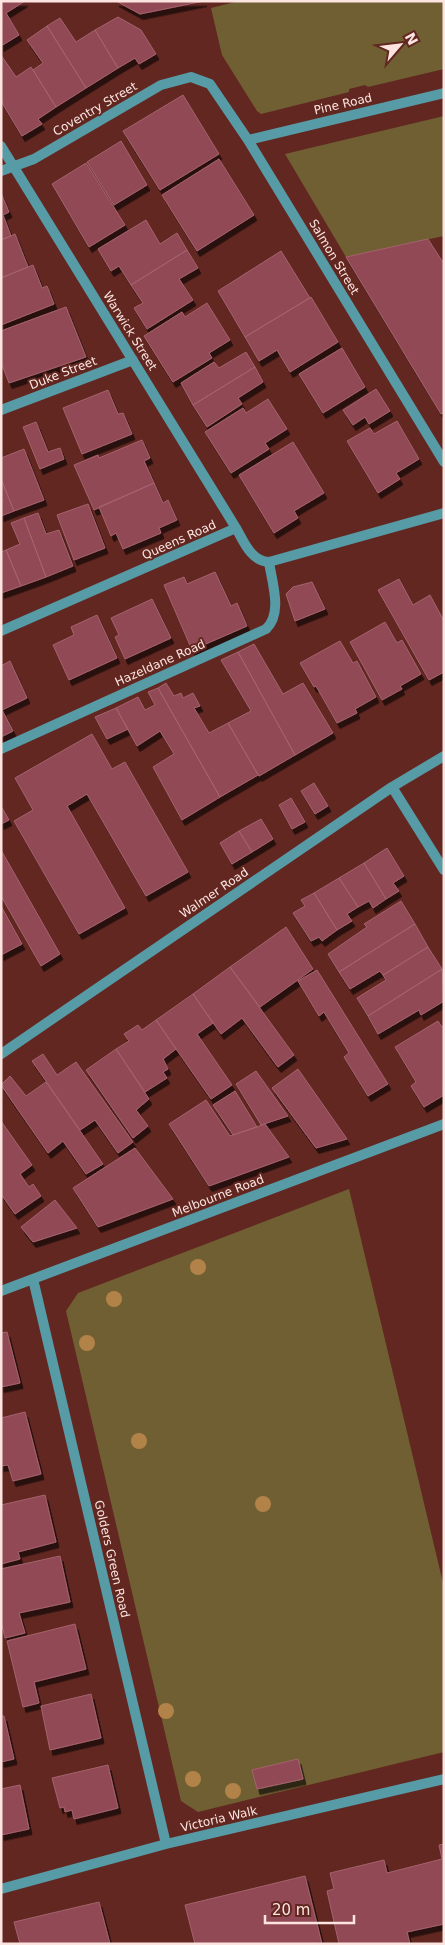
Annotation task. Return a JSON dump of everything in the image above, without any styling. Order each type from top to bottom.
[{"type":"street","name":"Salmon Street","points":[[191,77],[210,84],[248,140],[444,462]]},
{"type":"street","name":"Coventry Street","points":[[1,171],[34,159],[162,85],[191,77]]},
{"type":"street","name":"Pine Road","points":[[248,140],[444,93]]},
{"type":"street","name":"Warwick Street","points":[[1,146],[236,528]]},
{"type":"street","name":"Duke Street","points":[[1,410],[134,360]]},
{"type":"street","points":[[268,562],[444,513]]},
{"type":"street","name":"Queens Road","points":[[1,631],[236,528],[250,552],[261,562],[268,562]]},
{"type":"street","name":"Hazeldane Road","points":[[1,749],[266,629],[272,624],[276,614],[268,562]]},
{"type":"street","name":"Walmer Road","points":[[1,1054],[392,787],[444,756]]},
{"type":"street","points":[[392,787],[444,870]]},
{"type":"street","name":"Melbourne Road","points":[[1,1290],[444,1124]]},
{"type":"street","name":"Golders Green Road","points":[[33,1279],[166,1844]]},
{"type":"street","name":"Victoria Walk","points":[[1,1889],[166,1844],[444,1779]]},
{"type":"shaded area","points":[[239,1],[444,1],[444,69],[368,87],[365,85],[349,89],[349,92],[261,114],[257,111],[222,55],[211,8]]},
{"type":"shaded area","points":[[444,116],[444,236],[346,257],[285,154]]},
{"type":"shaded area","points":[[349,1189],[444,1587],[444,1752],[198,1812],[181,1801],[66,1311],[78,1293]]},
{"type":"building","points":[[1,1],[25,1],[6,13],[19,35],[1,46]]},
{"type":"building","points":[[116,1],[204,1],[140,14]]},
{"type":"building","points":[[118,17],[141,30],[156,54],[139,64],[135,58],[118,68],[95,30]]},
{"type":"building","points":[[60,18],[76,42],[95,30],[118,68],[86,88],[47,26]]},
{"type":"building","points":[[47,26],[86,88],[56,107],[33,70],[43,63],[27,40]]},
{"type":"building","points":[[1,55],[16,77],[31,67],[56,107],[38,119],[42,124],[22,136],[1,101]]},
{"type":"building","points":[[183,95],[219,154],[160,190],[123,131]]},
{"type":"building","points":[[121,141],[147,185],[114,205],[87,162]]},
{"type":"building","points":[[219,159],[254,215],[197,251],[162,195]]},
{"type":"building","points":[[86,163],[125,225],[89,247],[52,184]]},
{"type":"building","points":[[1,193],[9,212],[3,215],[11,236],[1,240]]},
{"type":"building","points":[[146,220],[160,244],[177,233],[187,250],[131,285],[119,266],[111,271],[98,249]]},
{"type":"building","points":[[15,234],[28,267],[1,278],[1,240]]},
{"type":"building","points":[[428,239],[444,264],[444,413],[441,414],[346,257]]},
{"type":"building","points":[[187,250],[198,268],[179,279],[193,300],[147,329],[134,308],[143,303],[131,285]]},
{"type":"building","points":[[281,251],[310,298],[245,337],[218,291]]},
{"type":"building","points":[[33,265],[42,288],[47,286],[54,304],[1,325],[1,278]]},
{"type":"building","points":[[311,297],[338,342],[290,372],[277,350],[259,361],[245,337]]},
{"type":"building","points":[[207,303],[230,340],[209,353],[212,358],[173,382],[144,336],[182,312],[185,317]]},
{"type":"building","points":[[66,307],[86,357],[9,383],[1,362],[1,331]]},
{"type":"building","points":[[342,348],[365,387],[323,413],[299,374]]},
{"type":"building","points":[[246,352],[255,367],[193,405],[181,383],[214,362],[219,368]]},
{"type":"building","points":[[255,367],[263,382],[238,398],[242,404],[207,427],[193,405]]},
{"type":"building","points":[[376,389],[390,411],[369,424],[365,417],[353,425],[343,410]]},
{"type":"building","points":[[108,390],[118,414],[123,413],[132,434],[82,454],[63,408]]},
{"type":"building","points":[[268,399],[287,429],[265,443],[269,449],[231,473],[205,432],[243,408],[246,413]]},
{"type":"building","points":[[397,421],[419,459],[396,473],[400,479],[378,493],[347,441],[370,428],[374,434]]},
{"type":"building","points":[[36,422],[48,452],[60,448],[64,459],[40,469],[23,427]]},
{"type":"building","points":[[142,440],[150,458],[144,461],[154,483],[94,510],[74,465],[98,455],[99,458]]},
{"type":"building","points":[[293,442],[324,493],[294,511],[298,518],[274,533],[239,475]]},
{"type":"building","points":[[24,449],[44,500],[14,511],[1,479],[1,458]]},
{"type":"building","points":[[1,479],[14,511],[1,516]]},
{"type":"building","points":[[154,483],[163,503],[168,500],[177,520],[159,528],[161,533],[123,549],[116,533],[111,536],[99,507]]},
{"type":"building","points":[[88,504],[105,548],[74,560],[57,515]]},
{"type":"building","points":[[38,513],[46,534],[59,530],[73,566],[46,577],[24,518]]},
{"type":"building","points":[[24,518],[46,577],[21,586],[6,550],[20,544],[11,523]]},
{"type":"building","points":[[6,550],[21,586],[1,593],[1,552]]},
{"type":"building","points":[[215,572],[231,606],[237,603],[247,626],[192,650],[164,585],[184,577],[187,584]]},
{"type":"building","points":[[399,579],[413,605],[430,595],[444,621],[444,672],[429,680],[378,590]]},
{"type":"building","points":[[312,582],[325,609],[295,621],[286,594],[293,587]]},
{"type":"building","points":[[152,599],[171,638],[125,659],[115,637],[119,635],[111,618]]},
{"type":"building","points":[[97,615],[117,658],[69,680],[53,645],[74,635],[71,627]]},
{"type":"building","points":[[385,622],[397,643],[402,640],[421,674],[400,686],[402,689],[382,700],[350,642]]},
{"type":"building","points":[[340,641],[353,663],[357,661],[376,697],[355,709],[357,713],[337,723],[316,686],[314,687],[300,663]]},
{"type":"building","points":[[254,644],[283,694],[303,683],[333,733],[295,755],[238,652]]},
{"type":"building","points":[[238,652],[295,755],[259,776],[228,723],[251,711],[221,660]]},
{"type":"building","points":[[10,661],[27,698],[2,710],[13,731],[1,737],[1,666]]},
{"type":"building","points":[[166,683],[174,696],[181,693],[183,698],[193,693],[200,706],[194,708],[209,733],[228,723],[258,775],[220,797],[158,688]]},
{"type":"building","points":[[158,688],[220,797],[182,820],[153,767],[174,754],[160,731],[137,746],[116,708],[138,697],[145,710],[155,705],[148,692]]},
{"type":"building","points":[[116,708],[128,729],[107,739],[95,717]]},
{"type":"building","points":[[92,734],[112,769],[125,762],[188,872],[146,896],[87,794],[67,806],[125,908],[79,934],[14,821],[33,810],[15,778]]},
{"type":"building","points":[[314,783],[328,806],[315,814],[301,791]]},
{"type":"building","points":[[291,798],[305,822],[292,829],[279,805]]},
{"type":"building","points":[[1,806],[9,820],[1,824]]},
{"type":"building","points":[[261,819],[273,839],[252,852],[239,831]]},
{"type":"building","points":[[239,831],[252,852],[232,864],[220,843]]},
{"type":"building","points":[[387,848],[404,876],[393,883],[399,891],[386,899],[364,863]]},
{"type":"building","points":[[1,850],[60,954],[41,966],[1,896]]},
{"type":"building","points":[[364,863],[386,899],[373,908],[369,901],[358,907],[339,878]]},
{"type":"building","points":[[339,878],[358,907],[347,914],[352,921],[337,930],[314,893]]},
{"type":"building","points":[[314,893],[337,930],[322,941],[319,937],[311,941],[293,913],[305,906],[301,900]]},
{"type":"building","points":[[401,901],[415,924],[339,972],[328,954],[367,927],[364,924]]},
{"type":"building","points":[[1,906],[22,944],[1,955]]},
{"type":"building","points":[[415,924],[428,947],[383,975],[380,971],[350,989],[339,972]]},
{"type":"building","points":[[286,927],[313,969],[260,1007],[230,967]]},
{"type":"building","points":[[428,947],[442,969],[368,1016],[357,998],[386,980],[383,975]]},
{"type":"building","points":[[230,967],[294,1055],[278,1067],[242,1018],[221,1034],[193,994]]},
{"type":"building","points":[[442,969],[444,1001],[421,1015],[419,1010],[378,1034],[368,1016]]},
{"type":"building","points":[[317,970],[388,1084],[368,1096],[344,1057],[349,1053],[324,1012],[319,1016],[298,981]]},
{"type":"building","points":[[193,994],[213,1023],[197,1034],[232,1085],[211,1099],[156,1020]]},
{"type":"building","points":[[156,1020],[176,1049],[163,1059],[168,1069],[163,1072],[167,1078],[145,1092],[116,1049],[129,1041],[124,1034],[138,1025],[142,1030]]},
{"type":"building","points":[[438,1021],[442,1027],[444,1026],[444,1095],[424,1107],[411,1086],[416,1082],[395,1047]]},
{"type":"building","points":[[116,1049],[149,1099],[136,1110],[148,1126],[133,1138],[86,1070]]},
{"type":"building","points":[[43,1054],[57,1075],[76,1062],[133,1142],[118,1153],[95,1120],[80,1130],[32,1061]]},
{"type":"building","points":[[298,1069],[347,1139],[316,1148],[272,1088]]},
{"type":"building","points":[[256,1071],[288,1116],[261,1125],[236,1084]]},
{"type":"building","points":[[10,1076],[26,1096],[46,1082],[103,1164],[86,1174],[63,1141],[48,1153],[1,1085]]},
{"type":"building","points":[[235,1091],[257,1127],[233,1135],[213,1105]]},
{"type":"building","points":[[206,1100],[230,1136],[265,1124],[289,1157],[209,1186],[169,1124]]},
{"type":"building","points":[[1,1121],[32,1165],[20,1174],[29,1187],[33,1184],[41,1196],[15,1214],[1,1194]]},
{"type":"building","points":[[135,1148],[173,1199],[98,1227],[73,1188]]},
{"type":"building","points":[[55,1200],[77,1228],[33,1242],[21,1227]]},
{"type":"building","points":[[7,1332],[20,1383],[1,1387],[1,1333]]},
{"type":"building","points":[[25,1412],[41,1474],[13,1481],[8,1465],[1,1466],[1,1418]]},
{"type":"building","points":[[45,1495],[56,1542],[18,1552],[20,1559],[1,1564],[1,1505]]},
{"type":"building","points":[[60,1556],[70,1602],[19,1613],[25,1633],[5,1638],[1,1621],[1,1569]]},
{"type":"building","points":[[75,1624],[86,1669],[34,1682],[39,1703],[23,1707],[7,1641]]},
{"type":"building","points":[[91,1694],[101,1738],[50,1750],[41,1706]]},
{"type":"building","points":[[1,1716],[4,1716],[14,1759],[1,1762]]},
{"type":"building","points":[[298,1759],[303,1779],[257,1789],[252,1770]]},
{"type":"building","points":[[108,1765],[118,1808],[74,1819],[72,1810],[65,1812],[64,1807],[60,1808],[52,1778]]},
{"type":"building","points":[[20,1785],[29,1829],[1,1835],[1,1789]]},
{"type":"building","points":[[444,1844],[444,1924],[407,1932],[410,1944],[339,1944],[327,1891],[334,1889],[330,1873],[384,1860],[387,1873],[442,1859],[439,1845]]},
{"type":"building","points":[[305,1876],[322,1944],[195,1944],[185,1905]]},
{"type":"building","points":[[99,1902],[110,1944],[20,1944],[14,1922]]}]
